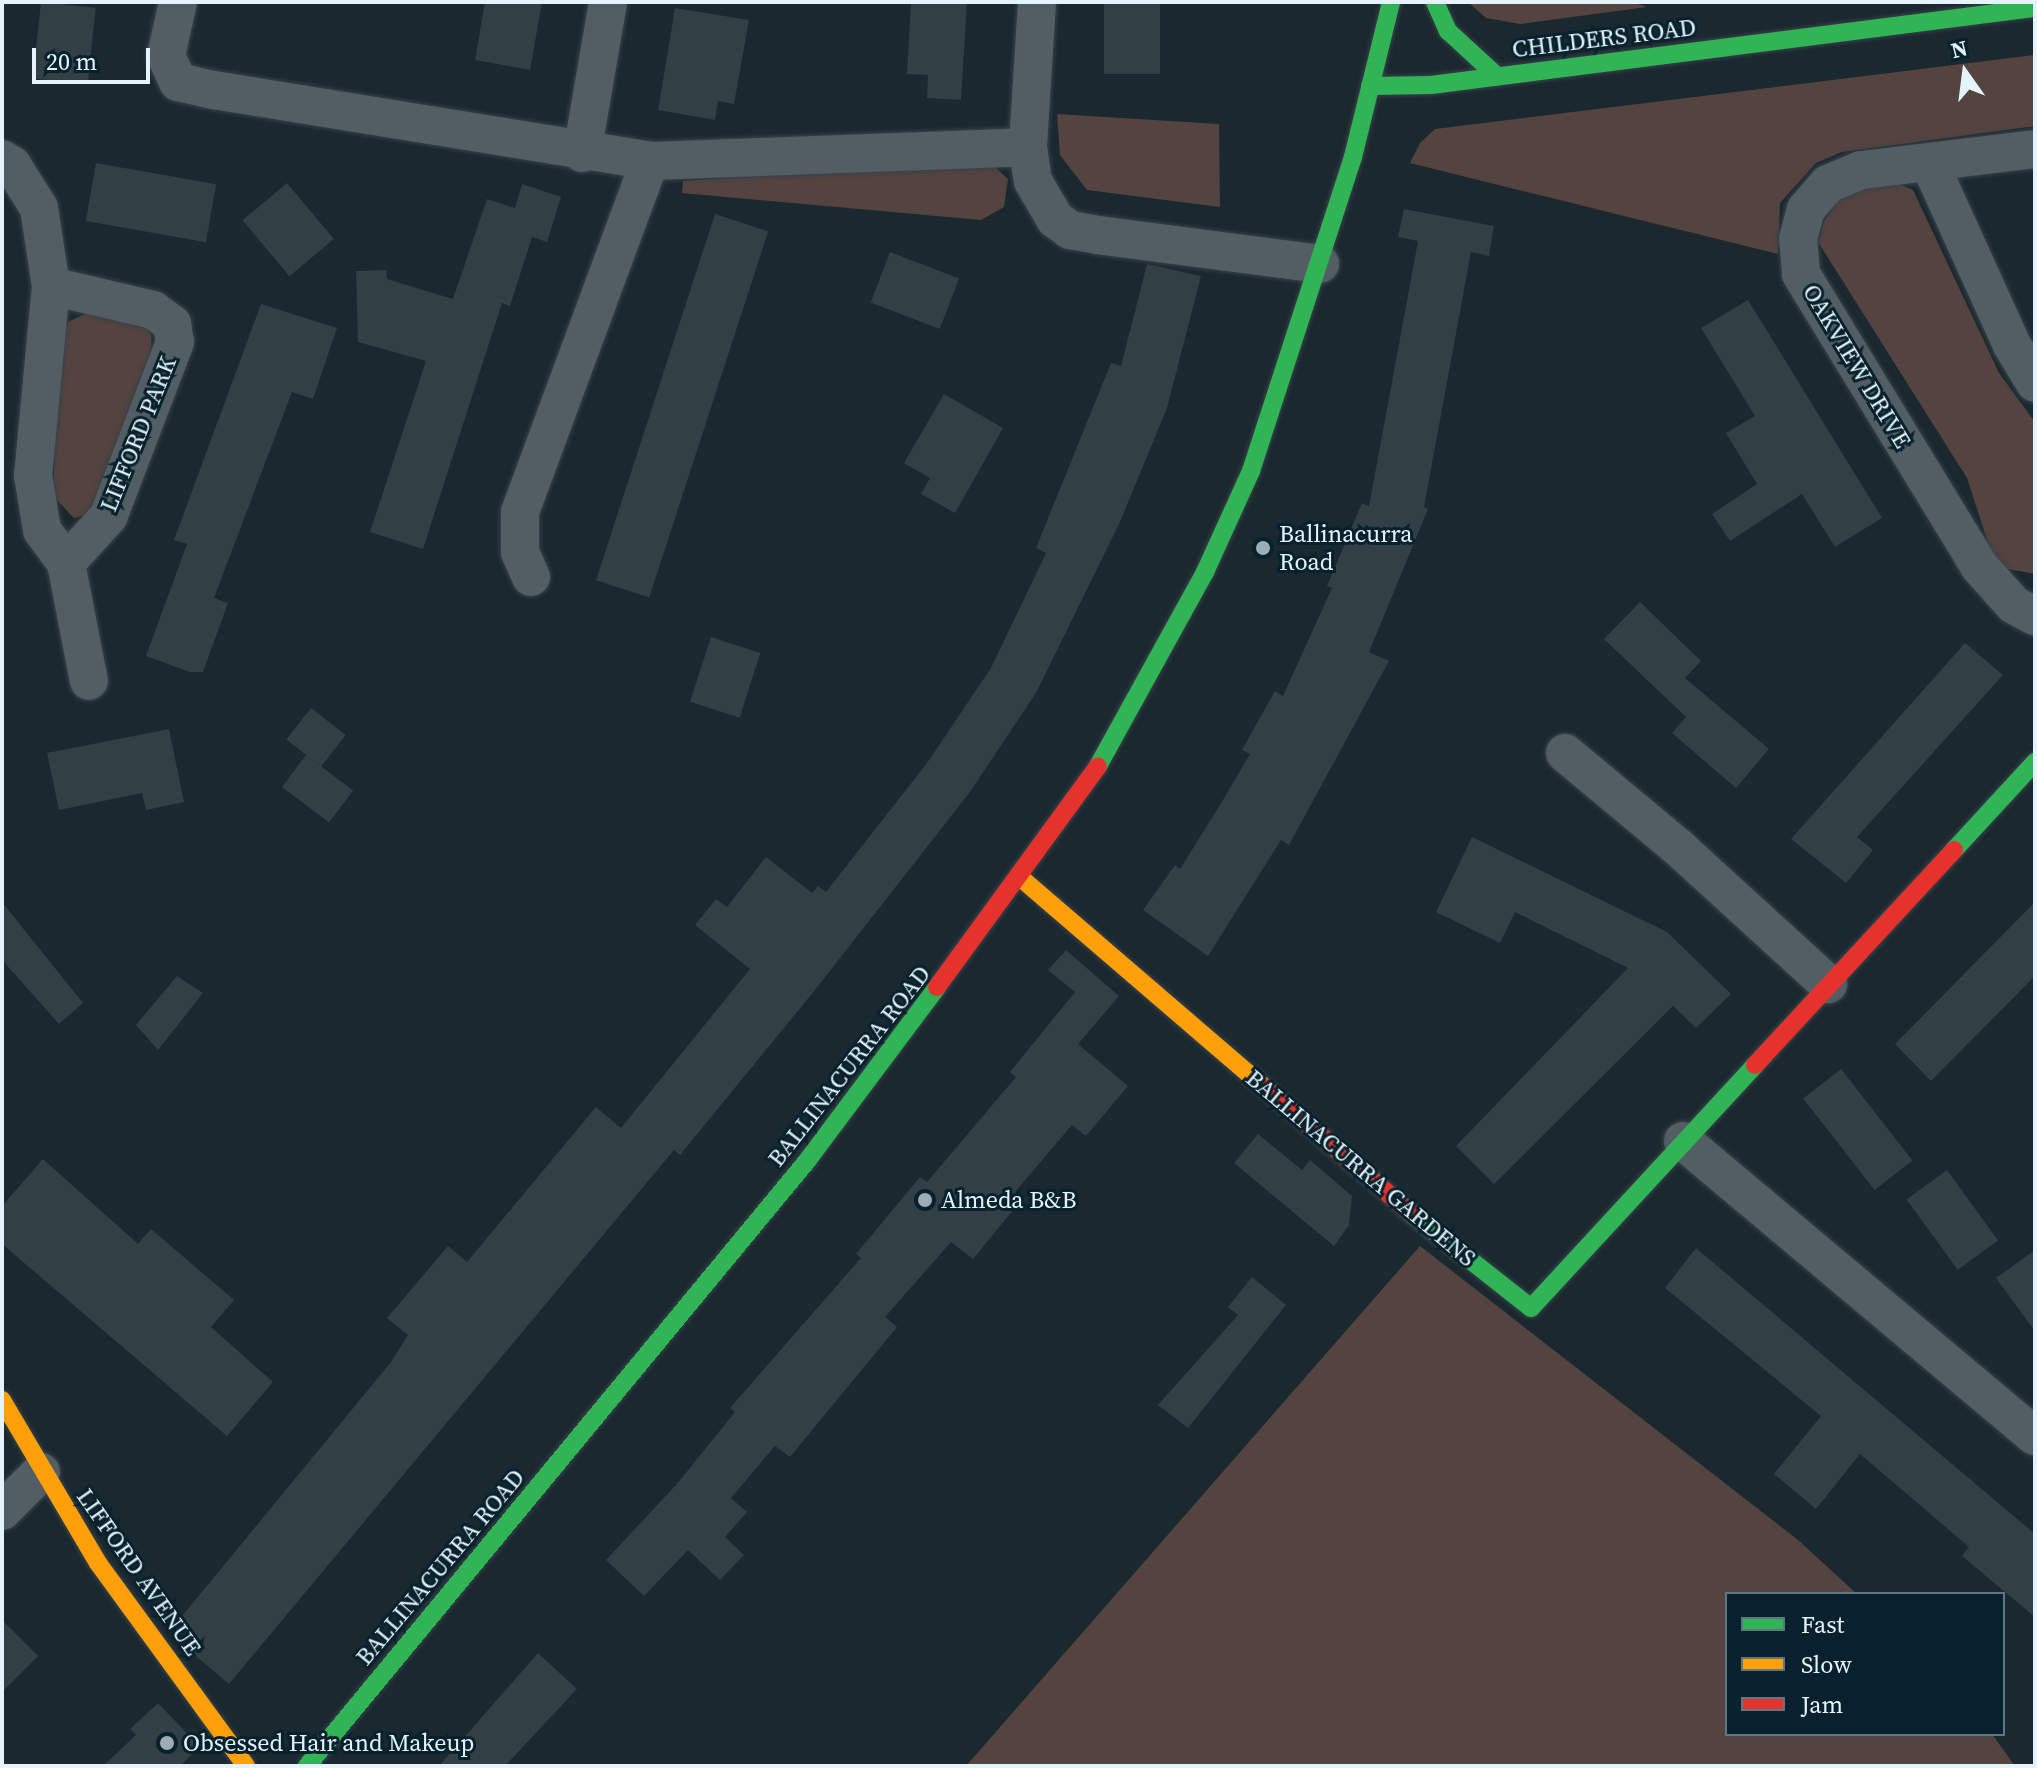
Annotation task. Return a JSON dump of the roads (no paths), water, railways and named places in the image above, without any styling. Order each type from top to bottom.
[{"type":"main road","name":"BALLINACURRA ROAD","points":[[307,1766],[807,1161],[1022,879],[1103,757],[1231,519],[1320,264],[1391,2]]},
{"type":"main road","points":[[1435,2],[1448,31],[1497,76]]},
{"type":"main road","name":"CHILDERS ROAD","points":[[1370,86],[1497,76],[2035,8]]},
{"type":"main road","name":"BALLINACURRA GARDENS","points":[[1022,879],[1403,1207],[1531,1308],[2035,762]]},
{"type":"main road","name":"LIFFORD AVENUE","points":[[2,1400],[41,1472],[98,1563],[246,1766]]},
{"type":"street","points":[[178,2],[166,56],[178,82],[582,153],[650,161],[1028,147]]},
{"type":"street","points":[[582,153],[608,2]]},
{"type":"street","points":[[1037,2],[1028,147],[1042,202],[1070,230],[1320,264]]},
{"type":"street","name":"OAKVIEW DRIVE","points":[[2035,149],[1861,170],[1828,184],[1806,209],[1798,238],[1801,274],[1979,566],[2014,605],[2035,616]]},
{"type":"street","points":[[2,159],[12,165],[39,208],[51,286],[33,475],[42,530],[66,563],[87,681]]},
{"type":"street","points":[[531,577],[520,552],[520,512],[650,161]]},
{"type":"street","points":[[1929,162],[2012,345],[2035,383]]},
{"type":"street","name":"LIFFORD PARK","points":[[51,286],[153,310],[172,324],[175,342],[108,517],[66,563]]},
{"type":"street","points":[[1565,753],[1679,848],[1828,984]]},
{"type":"street","points":[[1683,1141],[2035,1436]]},
{"type":"street","points":[[2,1511],[41,1472]]},
{"type":"place","name":"Ballinacurra Road","points":[[1263,548]]},
{"type":"place","name":"Almeda B&B","points":[[925,1200]]},
{"type":"place","name":"Obsessed Hair and Makeup","points":[[167,1743]]}]
